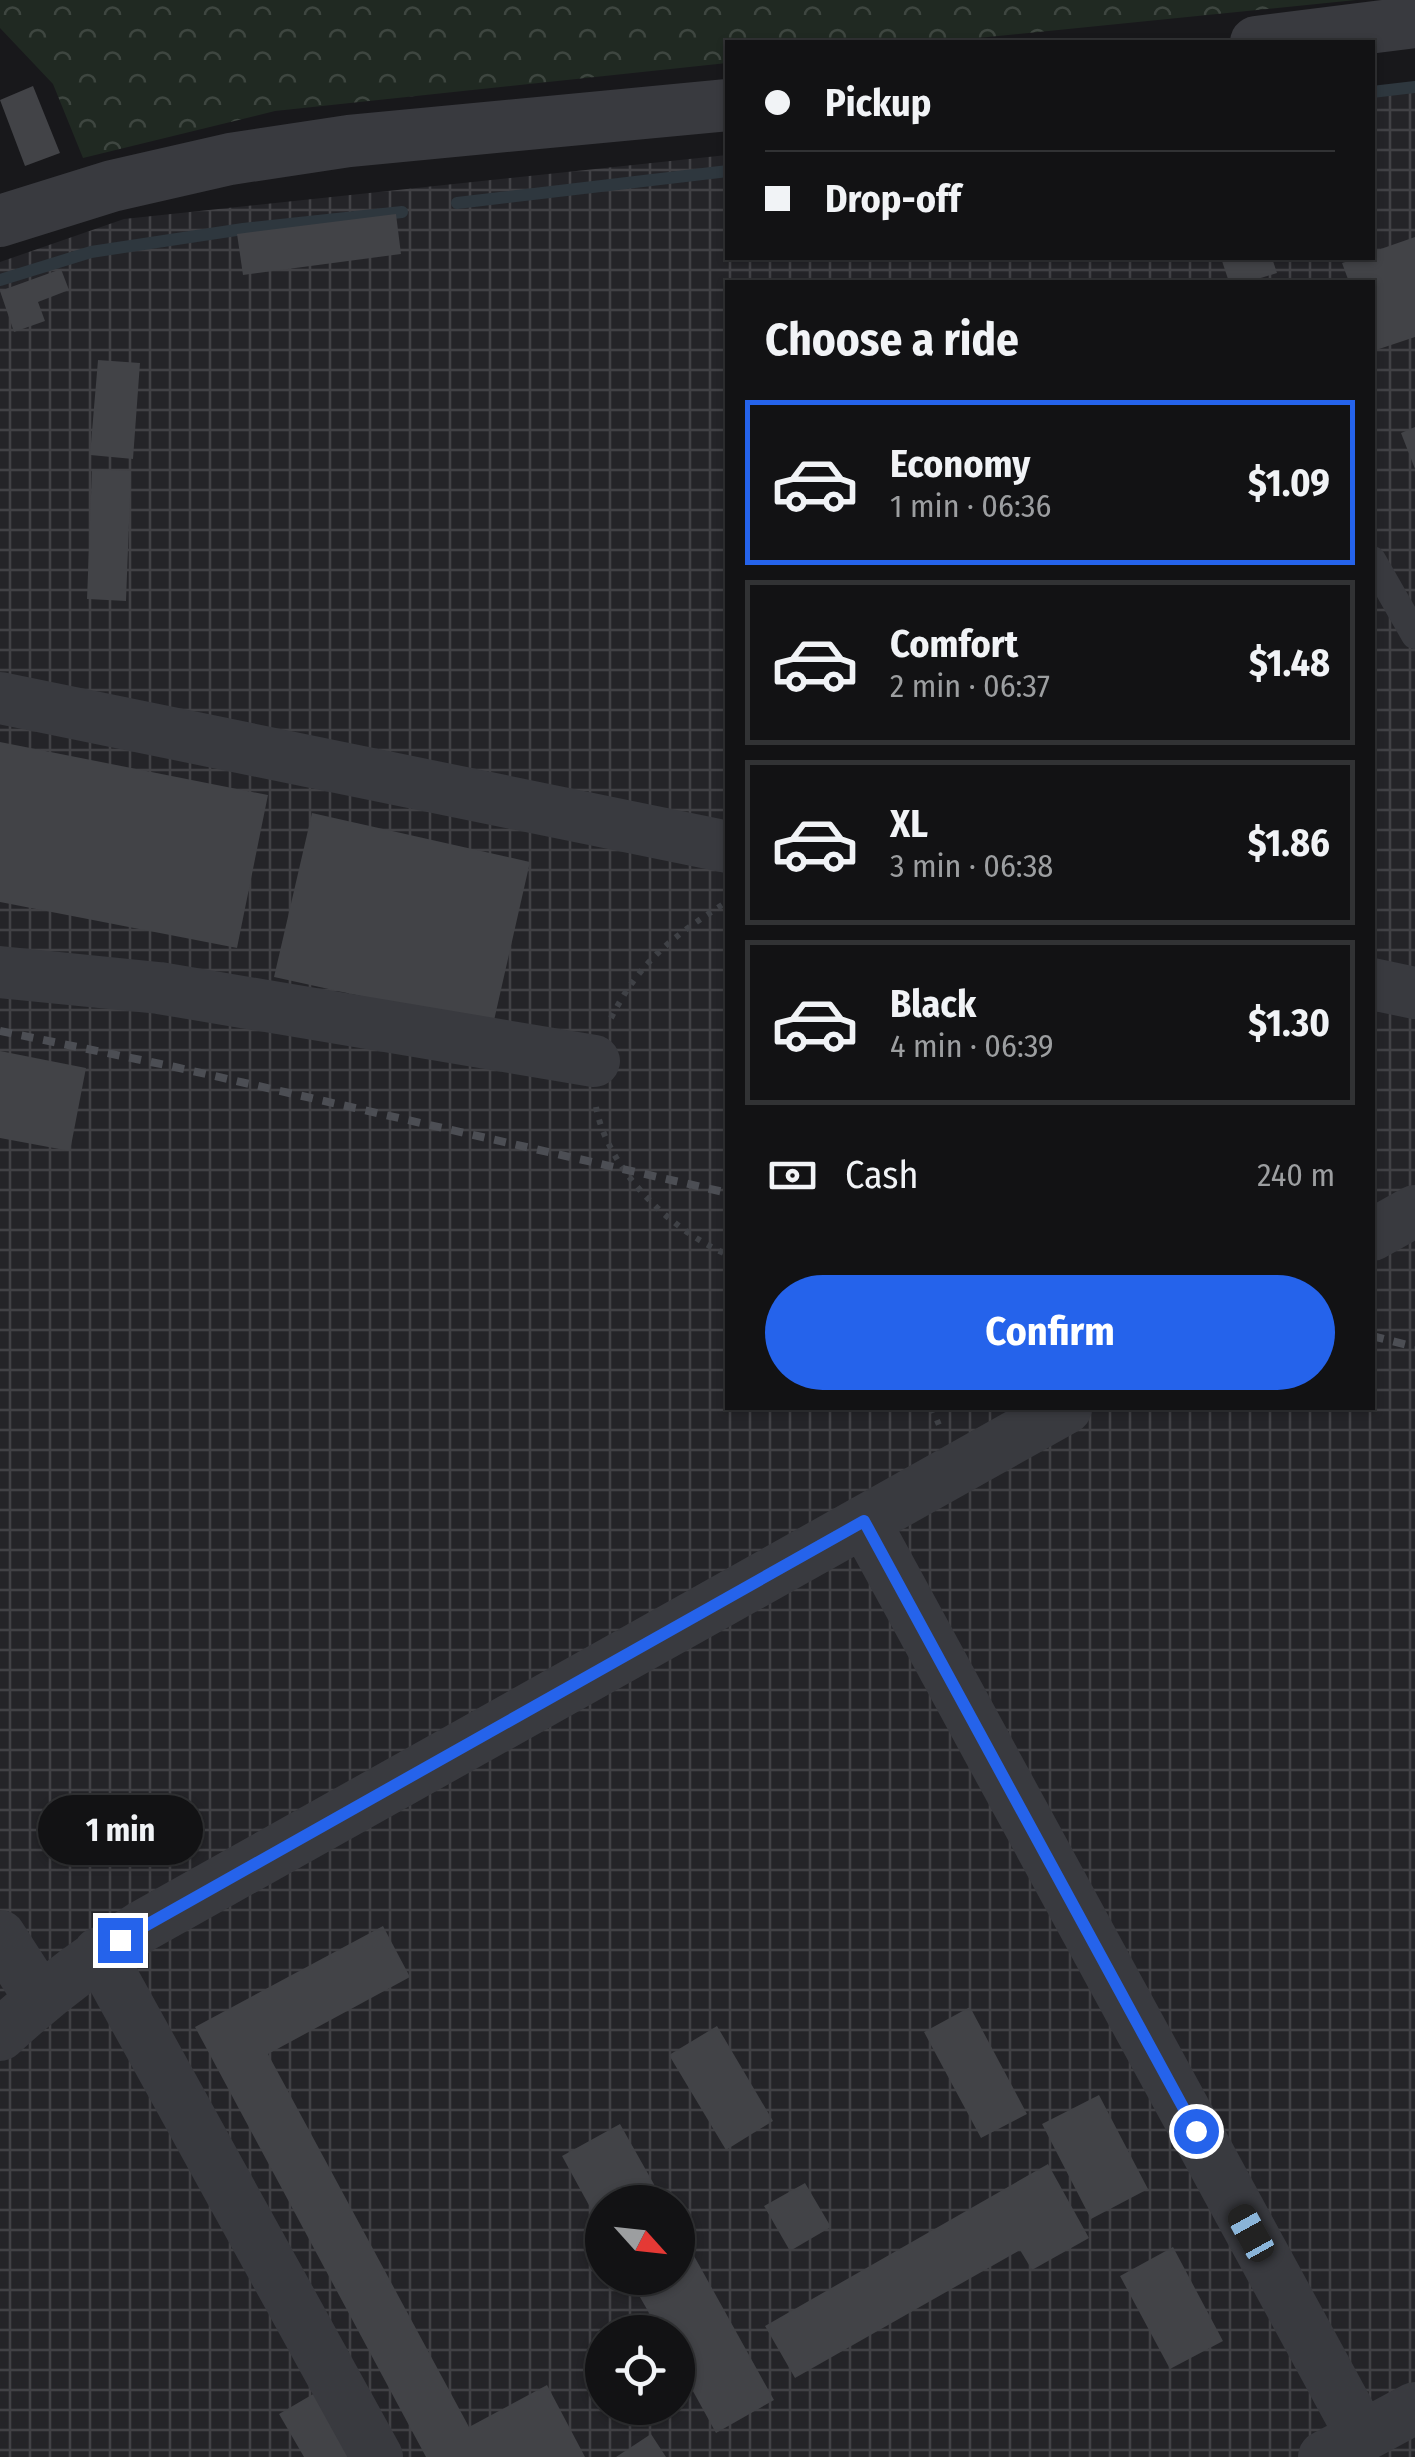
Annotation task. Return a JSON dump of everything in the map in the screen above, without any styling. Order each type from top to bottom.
[{"type":"street","points":[[1272,40],[1415,22]]},
{"type":"street","points":[[0,221],[112,186],[230,159],[349,141],[725,105]]},
{"type":"street","points":[[0,698],[725,846]]},
{"type":"street","points":[[0,972],[158,988],[594,1062]]},
{"type":"street","points":[[1375,985],[1415,993]]},
{"type":"street","points":[[1375,1233],[1415,1212]]},
{"type":"street","points":[[0,2035],[99,1953],[1062,1410]]},
{"type":"street","points":[[864,1521],[1353,2450],[1415,2408]]},
{"type":"street","points":[[0,1936],[40,1998]]},
{"type":"street","points":[[99,1953],[377,2457]]},
{"type":"lane","points":[[1375,565],[1415,635]]},
{"type":"path","points":[[725,902],[654,955],[628,984],[594,1062],[600,1128],[625,1170],[657,1206],[711,1248],[725,1254]]},
{"type":"shaded area","points":[[1415,83],[1415,2457],[0,2457],[0,262],[124,219],[725,155],[725,260],[1375,260],[1375,88]]},
{"type":"green space","points":[[0,0],[1356,0],[958,40],[725,40],[725,63],[275,111],[83,158],[53,84],[0,28]]},
{"type":"building","points":[[33,86],[60,153],[25,166],[0,100]]},
{"type":"building","points":[[396,214],[401,254],[243,275],[237,234]]},
{"type":"building","points":[[1415,237],[1415,337],[1375,350],[1375,280],[1348,280],[1342,263],[1375,260],[1375,251]]},
{"type":"building","points":[[1222,260],[1273,260],[1277,273],[1254,280],[1228,280]]},
{"type":"building","points":[[61,269],[69,290],[38,302],[45,321],[14,332],[0,291]]},
{"type":"building","points":[[98,360],[140,363],[133,459],[90,455]]},
{"type":"building","points":[[1415,427],[1415,469],[1401,433]]},
{"type":"building","points":[[92,469],[131,471],[126,601],[87,599]]},
{"type":"building","points":[[0,742],[268,795],[237,948],[0,902]]},
{"type":"building","points":[[312,813],[530,862],[493,1025],[274,977]]},
{"type":"building","points":[[0,1051],[86,1068],[70,1151],[0,1138]]},
{"type":"building","points":[[383,1926],[410,1977],[268,2054],[469,2427],[547,2385],[585,2457],[426,2457],[195,2027]]},
{"type":"building","points":[[970,2007],[1027,2114],[981,2138],[924,2032]]},
{"type":"building","points":[[717,2026],[773,2121],[726,2150],[669,2055]]},
{"type":"building","points":[[1099,2095],[1148,2189],[1091,2219],[1042,2124]]},
{"type":"building","points":[[620,2124],[654,2185],[585,2185],[585,2198],[562,2156]]},
{"type":"building","points":[[1048,2164],[1089,2238],[1032,2270],[1020,2250],[795,2378],[765,2326]]},
{"type":"building","points":[[805,2183],[831,2227],[790,2251],[764,2206]]},
{"type":"building","points":[[1173,2247],[1223,2341],[1170,2369],[1120,2276]]},
{"type":"building","points":[[695,2258],[774,2400],[716,2433],[695,2395],[695,2315],[650,2315],[639,2295],[695,2295]]},
{"type":"building","points":[[320,2390],[357,2457],[304,2457],[279,2414]]},
{"type":"building","points":[[651,2434],[666,2457],[616,2457]]},
{"type":"waterway","points":[[1375,92],[1415,87]]},
{"type":"waterway","points":[[457,203],[725,171]]},
{"type":"waterway","points":[[0,280],[91,252],[243,229],[402,212]]},
{"type":"railway","points":[[0,1031],[725,1192]]},
{"type":"railway","points":[[1375,1337],[1415,1347]]},
{"type":"route","points":[[120,1940],[864,1521],[1196,2131]]}]
